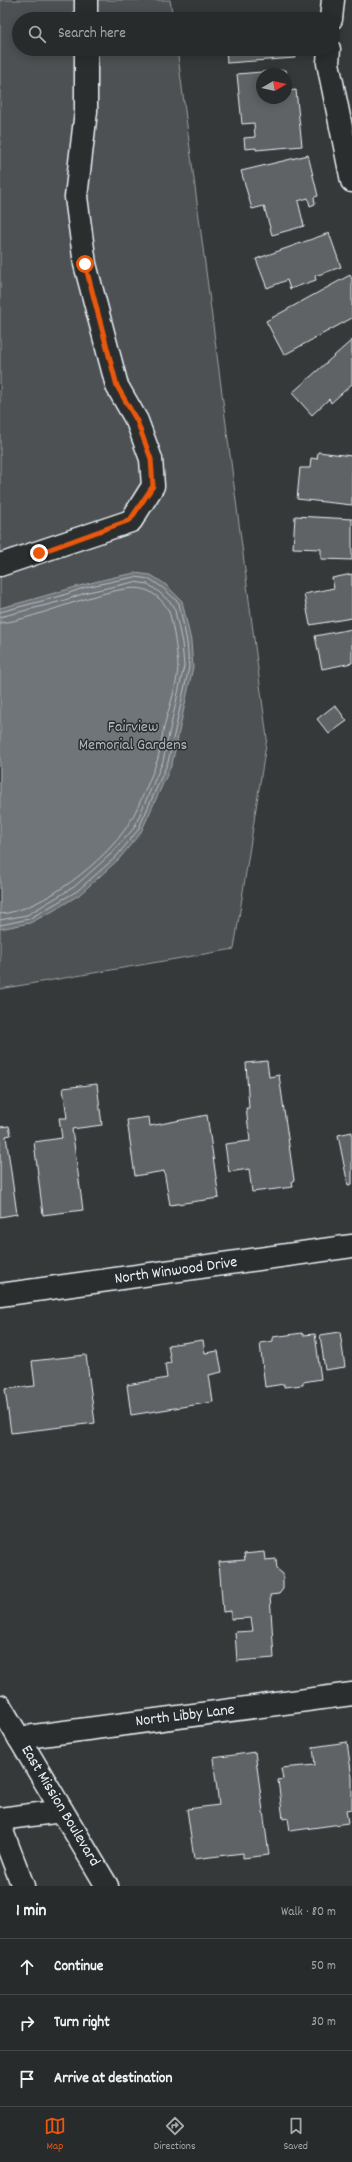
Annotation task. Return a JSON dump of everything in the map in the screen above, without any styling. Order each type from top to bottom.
[{"type":"street","points":[[86,0],[86,12]]},
{"type":"street","points":[[331,12],[332,0]]},
{"type":"street","points":[[0,565],[130,520],[153,486],[151,459],[137,421],[117,386],[85,264],[76,197],[86,111],[86,56]]},
{"type":"street","points":[[328,56],[328,63],[349,176],[352,181]]},
{"type":"street","name":"North Winwood Drive","points":[[0,1295],[352,1246]]},
{"type":"street","name":"North Libby Lane","points":[[19,1738],[352,1694]]},
{"type":"street","name":"East Mission Boulevard","points":[[0,1706],[107,1886]]},
{"type":"street","points":[[0,1819],[62,1811]]},
{"type":"street","points":[[0,1826],[23,1886]]},
{"type":"green space","name":"Fairview Memorial Gardens","points":[[0,0],[170,0],[172,12],[12,12],[12,56],[178,56],[267,738],[234,949],[0,989]]},
{"type":"water","points":[[135,573],[151,575],[165,584],[182,601],[191,641],[193,667],[172,764],[141,832],[119,859],[79,895],[53,911],[30,923],[0,929],[0,608],[101,580]]},
{"type":"building","points":[[226,56],[295,56],[295,58],[227,63]]},
{"type":"building","points":[[256,72],[256,104],[292,104],[292,90],[296,90],[302,146],[256,150],[256,148],[245,149],[244,138],[255,137],[254,123],[242,124],[237,74]]},
{"type":"building","points":[[308,155],[318,196],[314,197],[315,204],[310,206],[308,198],[298,201],[304,226],[272,235],[264,206],[252,209],[241,171]]},
{"type":"building","points":[[329,233],[341,267],[315,276],[316,280],[290,289],[287,280],[267,288],[256,259]]},
{"type":"building","points":[[350,275],[352,279],[352,318],[284,355],[266,321]]},
{"type":"building","points":[[352,340],[352,384],[331,403],[329,399],[312,415],[292,393]]},
{"type":"building","points":[[318,452],[352,456],[352,505],[297,499],[300,468],[310,468],[311,458],[317,459]]},
{"type":"building","points":[[295,516],[352,519],[352,560],[321,559],[321,549],[293,548]]},
{"type":"building","points":[[352,574],[352,618],[310,625],[304,594],[334,588],[332,578]]},
{"type":"building","points":[[352,629],[352,663],[322,669],[315,636]]},
{"type":"building","points":[[335,705],[347,721],[329,734],[317,719]]},
{"type":"building","points":[[267,1061],[269,1077],[279,1075],[294,1180],[292,1181],[293,1187],[252,1192],[249,1169],[229,1172],[225,1144],[250,1141],[246,1108],[249,1108],[246,1063]]},
{"type":"building","points":[[97,1084],[102,1125],[72,1129],[83,1210],[43,1215],[34,1142],[62,1138],[59,1118],[67,1118],[63,1088]]},
{"type":"building","points":[[207,1115],[219,1198],[170,1205],[164,1171],[135,1176],[127,1120],[149,1117],[150,1126]]},
{"type":"building","points":[[9,1126],[11,1135],[6,1136],[17,1214],[0,1217],[0,1127]]},
{"type":"building","points":[[352,1132],[352,1184],[348,1185],[338,1135]]},
{"type":"building","points":[[340,1332],[345,1367],[325,1370],[320,1335]]},
{"type":"building","points":[[302,1333],[303,1335],[315,1334],[321,1379],[303,1382],[303,1385],[284,1387],[284,1384],[265,1387],[260,1343],[273,1341],[273,1337]]},
{"type":"building","points":[[203,1340],[205,1353],[218,1351],[222,1372],[209,1375],[213,1402],[131,1415],[127,1385],[167,1378],[165,1364],[171,1363],[168,1345]]},
{"type":"building","points":[[86,1355],[95,1423],[11,1433],[5,1389],[35,1386],[32,1361]]},
{"type":"building","points":[[264,1552],[265,1560],[276,1559],[277,1569],[283,1574],[283,1589],[279,1594],[270,1595],[274,1658],[237,1661],[235,1632],[253,1631],[251,1618],[231,1619],[231,1611],[223,1612],[219,1562],[245,1560],[244,1554]]},
{"type":"building","points":[[347,1742],[352,1778],[352,1809],[346,1810],[348,1823],[290,1831],[288,1818],[283,1819],[278,1780],[283,1779],[281,1768],[315,1765],[313,1747]]},
{"type":"building","points":[[255,1752],[269,1855],[243,1858],[243,1853],[194,1859],[187,1809],[219,1805],[213,1758]]},
{"type":"route","points":[[39,553],[130,520],[153,486],[151,459],[137,421],[117,386],[85,264]]}]
